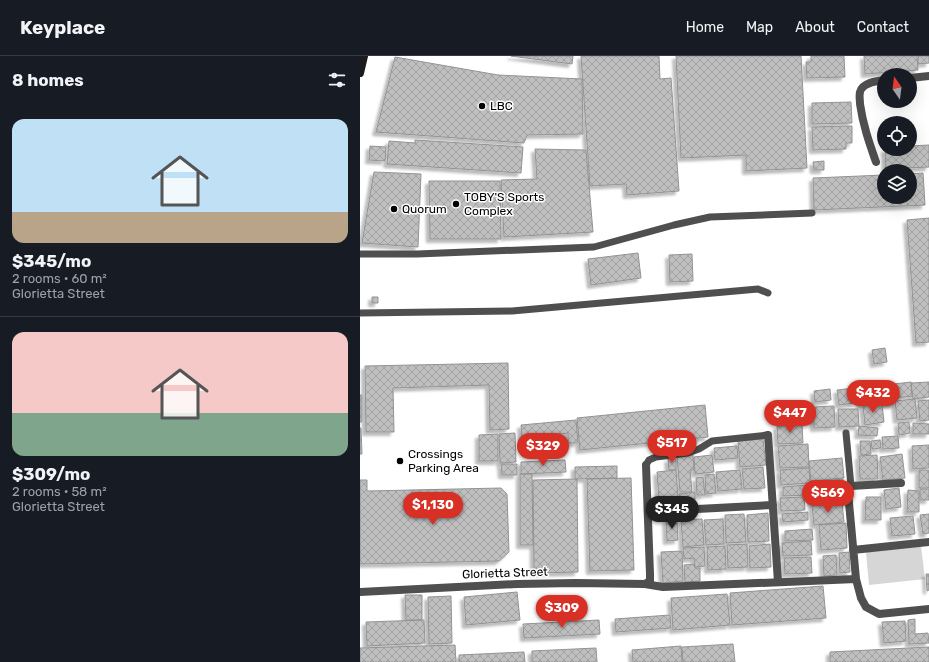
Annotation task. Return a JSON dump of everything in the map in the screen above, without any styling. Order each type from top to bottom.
[{"type":"main road","points":[[360,73],[364,56]]},
{"type":"street","points":[[917,77],[929,76]]},
{"type":"street","points":[[876,162],[863,122],[859,97],[862,88],[866,84],[877,81]]},
{"type":"street","points":[[768,435],[778,582]]},
{"type":"street","points":[[646,465],[650,574],[647,582]]},
{"type":"street","points":[[901,483],[851,486],[848,492],[856,579],[861,598],[866,607],[878,614],[929,609]]},
{"type":"street","points":[[648,510],[658,511],[773,505]]},
{"type":"street","points":[[853,550],[929,542]]},
{"type":"street","name":"Glorietta Street","points":[[360,592],[517,584],[647,582],[663,587],[856,579]]},
{"type":"lane","points":[[360,254],[417,254],[594,247],[674,225],[710,217],[812,213]]},
{"type":"lane","points":[[360,313],[512,311],[758,289],[768,293]]},
{"type":"lane","points":[[846,433],[851,486]]},
{"type":"lane","points":[[646,465],[649,460],[656,457],[688,453],[699,449],[712,440],[768,435]]},
{"type":"shaded area","points":[[921,546],[925,579],[869,585],[866,552]]},
{"type":"building","points":[[511,56],[573,56],[572,64]]},
{"type":"building","points":[[581,56],[659,56],[660,79],[671,78],[679,191],[627,195],[626,184],[590,186]]},
{"type":"building","points":[[676,56],[801,56],[807,168],[746,171],[746,155],[681,158]]},
{"type":"building","points":[[811,56],[844,56],[845,77],[807,78],[806,62],[811,62]]},
{"type":"building","points":[[864,56],[917,56],[918,70],[917,68],[877,68],[877,73],[865,74]]},
{"type":"building","points":[[918,56],[929,56],[929,63],[918,64]]},
{"type":"building","name":"LBC","points":[[395,57],[498,75],[582,79],[583,134],[527,135],[524,143],[376,132]]},
{"type":"building","points":[[851,102],[852,123],[812,124],[812,103]]},
{"type":"building","points":[[852,126],[852,143],[846,143],[846,149],[813,150],[812,127]]},
{"type":"building","points":[[415,140],[523,147],[521,173],[387,164],[389,141],[415,143]]},
{"type":"building","points":[[929,145],[929,167],[917,168],[917,164],[886,164],[885,156],[917,156],[917,146]]},
{"type":"building","points":[[370,146],[386,147],[385,161],[369,160]]},
{"type":"building","points":[[535,149],[586,150],[593,232],[504,237],[501,180],[537,179]]},
{"type":"building","points":[[824,161],[824,170],[814,170],[813,162]]},
{"type":"building","name":"Quorum","points":[[374,172],[421,174],[418,247],[362,243]]},
{"type":"building","points":[[917,173],[923,173],[925,205],[814,210],[813,178],[877,175],[877,204],[917,204]]},
{"type":"building","points":[[429,181],[500,181],[501,239],[430,239]]},
{"type":"building","points":[[929,218],[929,342],[916,343],[907,220]]},
{"type":"building","points":[[638,253],[641,278],[591,285],[588,259]]},
{"type":"building","points":[[692,254],[693,281],[670,282],[669,255]]},
{"type":"building","points":[[372,297],[378,297],[378,303],[372,303]]},
{"type":"building","points":[[885,348],[887,362],[874,364],[872,350]]},
{"type":"building","points":[[508,363],[509,429],[490,430],[489,385],[393,388],[394,432],[366,432],[365,366]]},
{"type":"building","points":[[911,382],[912,396],[895,398],[894,384]]},
{"type":"building","points":[[929,382],[929,397],[913,399],[911,383]]},
{"type":"building","points":[[869,385],[871,404],[861,405],[860,386]]},
{"type":"building","points":[[876,385],[878,403],[871,404],[870,386]]},
{"type":"building","points":[[892,385],[894,404],[880,405],[878,387]]},
{"type":"building","points":[[854,388],[855,403],[839,405],[837,390]]},
{"type":"building","points":[[830,389],[831,400],[815,402],[814,391]]},
{"type":"building","points":[[360,395],[362,395],[362,422],[360,422]]},
{"type":"building","points":[[915,399],[917,418],[897,420],[895,401]]},
{"type":"building","points":[[929,400],[929,420],[920,421],[918,401]]},
{"type":"building","points":[[882,404],[884,422],[865,425],[863,406]]},
{"type":"building","points":[[705,405],[708,437],[580,450],[577,418]]},
{"type":"building","points":[[834,406],[835,427],[814,428],[813,407]]},
{"type":"building","points":[[838,409],[858,409],[859,426],[839,427]]},
{"type":"building","points":[[576,420],[578,443],[568,443],[568,433],[522,438],[521,425]]},
{"type":"building","points":[[909,422],[910,433],[899,435],[898,423]]},
{"type":"building","points":[[913,423],[929,424],[929,434],[913,434]]},
{"type":"building","points":[[802,425],[803,443],[778,444],[777,426]]},
{"type":"building","points":[[859,426],[878,428],[877,436],[858,435]]},
{"type":"building","points":[[361,428],[362,454],[360,454]]},
{"type":"building","points":[[515,433],[516,462],[500,463],[499,434]]},
{"type":"building","points":[[498,434],[498,461],[479,461],[479,435]]},
{"type":"building","points":[[898,436],[899,448],[883,449],[882,437]]},
{"type":"building","points":[[763,439],[766,465],[740,467],[738,441]]},
{"type":"building","points":[[880,440],[881,448],[872,449],[871,441]]},
{"type":"building","points":[[860,441],[870,441],[871,454],[861,455]]},
{"type":"building","points":[[808,444],[809,467],[780,468],[778,446]]},
{"type":"building","points":[[929,445],[929,468],[913,469],[912,446]]},
{"type":"building","points":[[737,446],[738,458],[715,460],[714,448]]},
{"type":"building","points":[[902,454],[905,478],[883,480],[880,457]]},
{"type":"building","points":[[693,455],[694,470],[690,470],[692,492],[680,492],[677,456]]},
{"type":"building","points":[[712,455],[714,472],[695,474],[694,457]]},
{"type":"building","points":[[877,455],[878,479],[860,479],[859,456]]},
{"type":"building","points":[[842,458],[844,478],[811,481],[809,461]]},
{"type":"building","points":[[668,459],[676,459],[676,470],[669,470]]},
{"type":"building","points":[[565,460],[566,472],[521,474],[521,462]]},
{"type":"building","points":[[501,464],[517,464],[517,475],[502,475]]},
{"type":"building","points":[[617,466],[617,478],[575,479],[575,467]]},
{"type":"building","points":[[763,467],[765,488],[744,489],[742,469]]},
{"type":"building","points":[[809,468],[810,483],[781,485],[780,470]]},
{"type":"building","points":[[676,470],[678,498],[659,499],[657,472]]},
{"type":"building","points":[[740,470],[742,489],[718,491],[716,472]]},
{"type":"building","points":[[919,470],[929,470],[929,488],[919,488]]},
{"type":"building","points":[[520,474],[532,474],[533,545],[520,545]]},
{"type":"building","points":[[714,474],[716,493],[706,494],[705,475]]},
{"type":"building","points":[[703,477],[705,495],[697,495],[696,478]]},
{"type":"building","points":[[631,478],[634,570],[590,571],[587,479]]},
{"type":"building","points":[[577,479],[578,572],[534,573],[533,480]]},
{"type":"building","points":[[843,479],[844,488],[814,491],[813,482]]},
{"type":"building","points":[[360,480],[367,480],[367,491],[501,488],[507,494],[509,552],[499,561],[360,564]]},
{"type":"building","points":[[808,485],[808,495],[783,496],[783,487]]},
{"type":"building","points":[[899,488],[901,507],[886,509],[884,490]]},
{"type":"building","points":[[920,489],[929,489],[929,500],[920,500]]},
{"type":"building","points":[[908,490],[919,491],[919,512],[907,512]]},
{"type":"building","points":[[834,491],[835,501],[812,504],[811,494]]},
{"type":"building","points":[[695,492],[695,500],[680,502],[679,494]]},
{"type":"building","points":[[804,497],[805,510],[781,511],[780,498]]},
{"type":"building","points":[[866,497],[881,497],[881,520],[865,520]]},
{"type":"building","points":[[842,502],[844,522],[814,525],[812,505]]},
{"type":"building","points":[[808,512],[808,520],[783,522],[782,514]]},
{"type":"building","points":[[768,513],[769,541],[748,542],[747,515]]},
{"type":"building","points":[[744,514],[746,542],[726,543],[725,515]]},
{"type":"building","points":[[929,514],[929,533],[923,534],[920,515]]},
{"type":"building","points":[[913,516],[915,534],[892,536],[890,518]]},
{"type":"building","points":[[702,519],[704,545],[683,547],[681,520]]},
{"type":"building","points":[[723,519],[724,544],[706,545],[704,520]]},
{"type":"building","points":[[666,520],[677,520],[678,540],[667,541]]},
{"type":"building","points":[[846,523],[847,548],[821,550],[819,525]]},
{"type":"building","points":[[812,529],[813,540],[785,541],[785,531]]},
{"type":"building","points":[[811,541],[812,555],[783,556],[782,543]]},
{"type":"building","points":[[747,544],[748,567],[728,568],[727,545]]},
{"type":"building","points":[[770,544],[771,567],[750,568],[749,546]]},
{"type":"building","points":[[725,546],[726,569],[708,570],[707,547]]},
{"type":"building","points":[[704,547],[705,566],[695,567],[694,558],[684,559],[683,548]]},
{"type":"building","points":[[682,551],[683,581],[663,583],[661,552]]},
{"type":"building","points":[[849,552],[850,572],[840,573],[839,553]]},
{"type":"building","points":[[836,555],[837,575],[824,576],[823,556]]},
{"type":"building","points":[[811,557],[812,573],[785,574],[784,558]]},
{"type":"building","points":[[694,564],[695,568],[700,568],[700,581],[685,582],[684,565]]},
{"type":"building","points":[[926,574],[929,574],[929,590],[927,591]]},
{"type":"building","points":[[823,586],[826,618],[732,625],[730,593]]},
{"type":"building","points":[[517,592],[520,620],[466,625],[464,597]]},
{"type":"building","points":[[727,594],[730,625],[673,630],[671,598]]},
{"type":"building","points":[[405,595],[422,595],[422,620],[406,620]]},
{"type":"building","points":[[451,596],[452,643],[429,644],[428,597]]},
{"type":"building","points":[[670,615],[671,628],[616,632],[615,619]]},
{"type":"building","points":[[915,619],[915,634],[928,633],[929,643],[909,644],[908,620]]},
{"type":"building","points":[[424,620],[425,643],[367,646],[366,622]]},
{"type":"building","points":[[599,620],[600,634],[524,638],[523,624]]},
{"type":"building","points":[[905,621],[906,641],[884,643],[882,622]]},
{"type":"building","points":[[733,644],[735,662],[683,662],[682,647]]},
{"type":"building","points":[[455,645],[456,662],[360,662],[360,648]]},
{"type":"building","points":[[681,646],[682,662],[633,662],[632,650]]},
{"type":"building","points":[[929,647],[929,662],[830,662],[830,652]]},
{"type":"building","points":[[596,648],[597,662],[532,662],[532,651]]},
{"type":"building","points":[[524,652],[525,662],[459,662],[459,655]]},
{"type":"place","name":"LBC","points":[[482,106]]},
{"type":"place","name":"TOBY'S Sports Complex","points":[[456,204]]},
{"type":"place","name":"Quorum","points":[[394,209]]},
{"type":"place","name":"Crossings Parking Area","points":[[400,461]]}]
